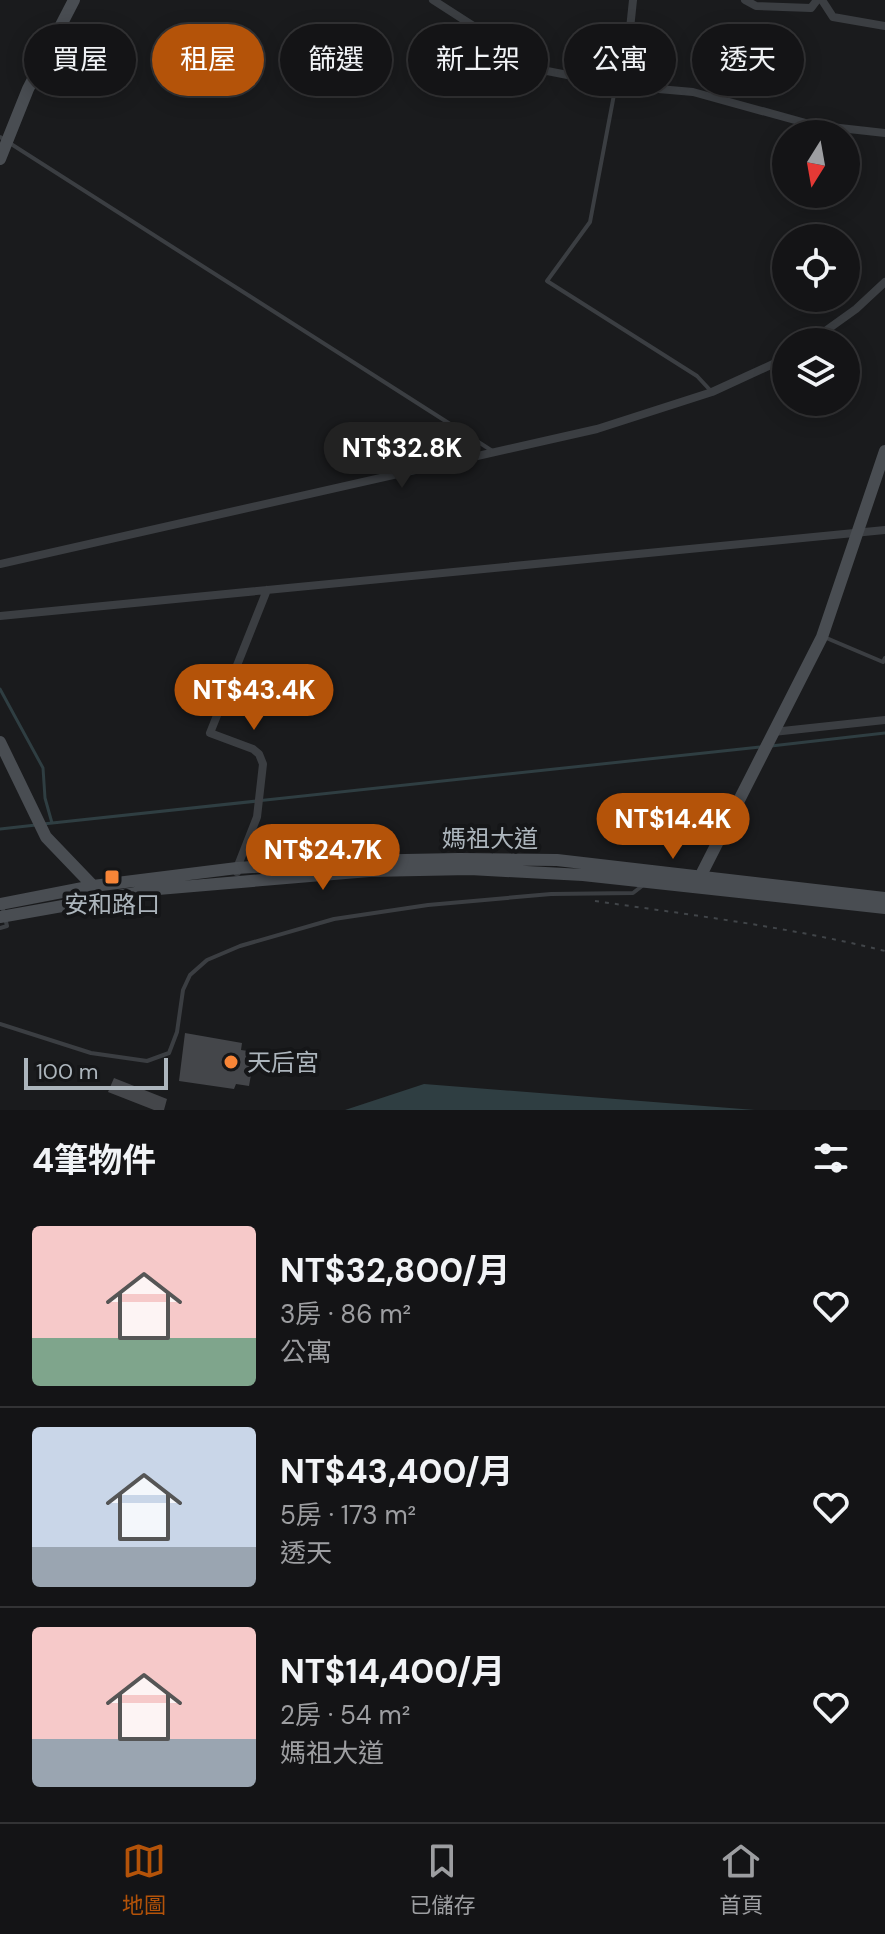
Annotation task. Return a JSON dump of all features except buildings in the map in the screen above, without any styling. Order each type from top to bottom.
[{"type":"main road","points":[[0,159],[4,140],[74,0]]},
{"type":"main road","points":[[649,882],[701,875],[822,637],[885,451]]},
{"type":"main road","points":[[0,742],[46,837],[94,892]]},
{"type":"main road","name":"媽祖大道","points":[[2,910],[94,892],[351,861],[473,859],[557,860],[885,898]]},
{"type":"main road","name":"媽祖大道","points":[[238,874],[470,869],[649,882],[885,908]]},
{"type":"street","points":[[433,0],[542,70],[564,74]]},
{"type":"street","points":[[629,24],[633,0]]},
{"type":"street","points":[[745,0],[756,6],[811,8],[820,0],[833,17],[885,26]]},
{"type":"street","points":[[676,90],[693,92],[813,125],[885,133]]},
{"type":"street","points":[[830,328],[885,282]]},
{"type":"street","points":[[0,564],[597,429],[712,392],[772,364]]},
{"type":"street","points":[[0,616],[885,530]]},
{"type":"street","points":[[238,874],[257,817],[263,764],[253,749],[210,733],[267,590]]},
{"type":"street","points":[[773,732],[885,720]]},
{"type":"lane","points":[[618,96],[590,222],[547,281],[697,376],[712,392]]},
{"type":"lane","points":[[4,140],[494,452]]},
{"type":"lane","points":[[822,637],[883,662],[885,658]]},
{"type":"lane","points":[[0,1024],[91,1053],[147,1061],[169,1053],[177,1032],[183,990],[190,975],[207,960],[240,946],[334,919],[428,905],[551,894],[633,893],[649,882]]},
{"type":"lane","points":[[0,928],[7,926],[2,910]]},
{"type":"path","points":[[591,900],[706,915],[825,936],[885,951]]},
{"type":"shaded area","points":[[424,1084],[755,1110],[345,1110]]},
{"type":"waterway","points":[[0,689],[43,768],[45,798],[52,823]]},
{"type":"waterway","points":[[771,746],[885,733]]},
{"type":"waterway","points":[[43,824],[760,747]]},
{"type":"waterway","points":[[0,829],[36,825]]},
{"type":"place","name":"安和路口","points":[[112,877]]},
{"type":"place","name":"天后宮","points":[[231,1062]]}]
